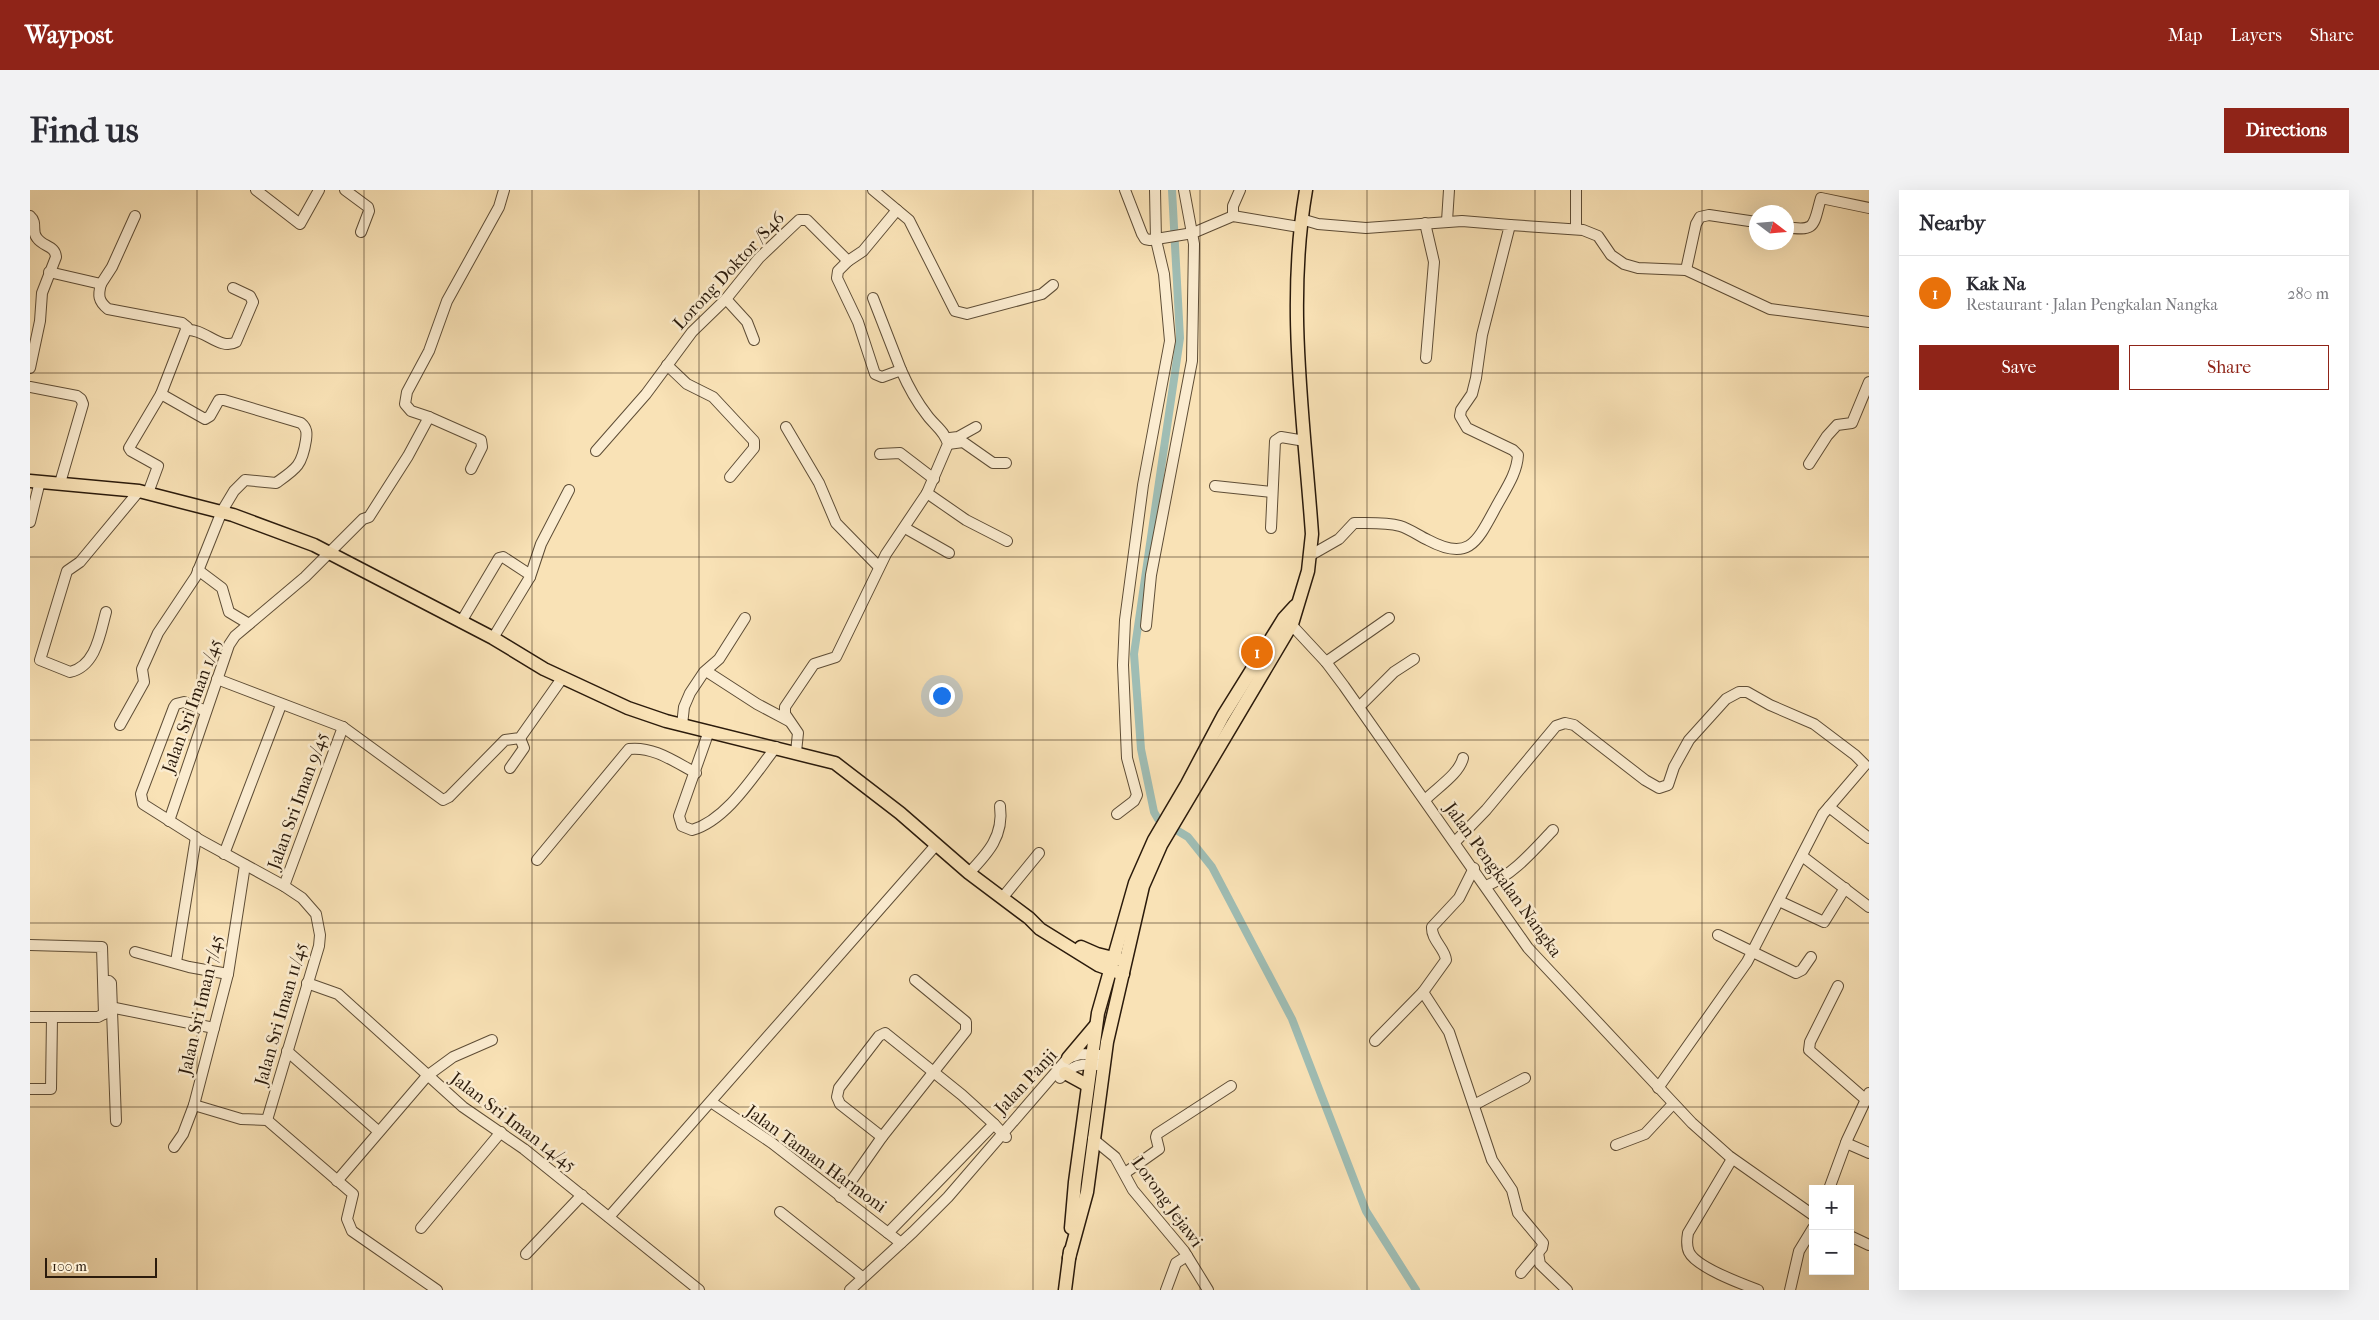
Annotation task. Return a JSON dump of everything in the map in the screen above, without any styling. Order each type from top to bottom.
[{"type":"main road","points":[[1069,1258],[1087,1192],[1104,1061],[1122,974],[1116,963],[1135,883],[1177,808],[1223,716],[1288,621],[1297,604],[1311,555],[1296,306],[1300,223],[1306,190]]},
{"type":"main road","points":[[35,481],[60,482],[143,492],[222,511],[282,532],[329,553],[564,677],[628,708],[682,725],[835,763],[850,772],[969,873],[1003,897],[1040,929],[1098,965],[1116,963]]},
{"type":"main road","points":[[1065,1290],[1075,1182],[1096,1025],[1158,839]]},
{"type":"main road","points":[[1068,1058],[1096,1025]]},
{"type":"main road","points":[[1065,1073],[1087,1085]]},
{"type":"street","points":[[256,190],[300,224],[319,190]]},
{"type":"street","points":[[345,190],[368,207],[369,211],[361,232]]},
{"type":"street","points":[[471,469],[482,447],[481,440],[408,408],[405,404],[407,392],[429,351],[447,301],[498,207],[504,190]]},
{"type":"street","points":[[873,190],[910,220],[955,311],[961,314],[1042,294],[1053,285]]},
{"type":"street","points":[[1125,190],[1145,239],[1160,239],[1190,233],[1233,216],[1366,228],[1402,227],[1446,221],[1576,229],[1591,232],[1598,236],[1611,255],[1624,264],[1638,268],[1686,270],[1770,309],[1869,322]]},
{"type":"street","points":[[1117,814],[1134,801],[1137,795],[1127,758],[1123,665],[1125,620],[1142,494],[1170,341],[1155,190]]},
{"type":"street","points":[[1146,626],[1151,575],[1192,361],[1194,339],[1190,233],[1184,190]]},
{"type":"street","points":[[1233,216],[1233,206],[1240,190]]},
{"type":"street","points":[[1446,221],[1450,190]]},
{"type":"street","points":[[1576,190],[1576,229]]},
{"type":"street","points":[[1794,228],[1804,230],[1809,228],[1814,221],[1821,198],[1869,208]]},
{"type":"street","points":[[897,210],[863,251],[848,261],[838,271],[837,278],[858,322],[875,374],[882,377],[902,370]]},
{"type":"street","points":[[1686,270],[1696,224],[1700,217],[1709,215],[1749,221]]},
{"type":"street","points":[[30,216],[35,222],[37,239],[55,252],[56,257],[42,293],[40,321],[30,368]]},
{"type":"street","points":[[135,216],[112,267],[101,284],[98,295],[101,304],[108,308],[182,323],[187,330],[197,331],[225,344],[236,342],[253,302],[250,296],[232,288]]},
{"type":"street","name":"Lorong Doktor /S46","points":[[596,450],[646,394],[692,332],[726,299],[759,258],[801,219],[807,220],[848,261]]},
{"type":"street","points":[[1425,223],[1434,262],[1426,358]]},
{"type":"street","points":[[1311,555],[1339,539],[1354,523],[1400,526],[1447,549],[1464,549],[1474,541],[1493,512],[1516,470],[1518,455],[1513,450],[1467,428],[1460,416],[1461,410],[1472,394],[1486,318],[1510,225]]},
{"type":"street","points":[[49,272],[101,284]]},
{"type":"street","points":[[873,298],[910,389],[928,417],[947,441],[963,442],[993,463],[1006,463]]},
{"type":"street","points":[[726,299],[747,322],[754,340]]},
{"type":"street","points":[[106,612],[95,648],[84,667],[70,672],[40,660],[67,571],[80,562],[143,492],[158,466],[129,448],[161,394],[175,352],[187,330]]},
{"type":"street","points":[[667,365],[687,384],[713,397],[754,441],[754,448],[730,477]]},
{"type":"street","points":[[1809,464],[1827,436],[1837,425],[1852,423],[1869,382]]},
{"type":"street","points":[[30,387],[77,396],[83,404],[60,482]]},
{"type":"street","points":[[120,726],[144,682],[142,669],[158,634],[198,570],[222,511],[234,491],[244,480],[276,483],[295,470],[303,456],[307,432],[305,426],[301,423],[224,400],[219,400],[210,416],[205,419],[161,394]]},
{"type":"street","name":"Jalan Sri Iman 1/45","points":[[169,821],[217,679],[235,636],[305,577],[373,511],[408,456],[429,417]]},
{"type":"street","points":[[786,427],[820,483],[836,523],[879,567]]},
{"type":"street","points":[[947,441],[976,427]]},
{"type":"street","points":[[1271,528],[1273,453],[1276,439],[1281,437],[1305,442]]},
{"type":"street","points":[[796,752],[798,733],[785,714],[786,707],[814,664],[836,657],[879,567],[927,494],[934,480],[947,441]]},
{"type":"street","points":[[880,454],[900,453],[934,480]]},
{"type":"street","points":[[30,522],[35,481]]},
{"type":"street","points":[[1214,486],[1272,492]]},
{"type":"street","points":[[492,638],[530,577],[541,544],[568,490]]},
{"type":"street","points":[[927,494],[966,520],[1007,541]]},
{"type":"street","points":[[905,528],[949,553]]},
{"type":"street","points":[[461,622],[499,558],[503,557],[529,574],[530,577]]},
{"type":"street","points":[[198,570],[222,588],[229,612],[249,624]]},
{"type":"street","points":[[682,725],[684,707],[690,693],[706,671],[719,659],[745,618]]},
{"type":"street","points":[[1326,662],[1389,618]]},
{"type":"street","name":"Jalan Pengkalan Nangka","points":[[1288,621],[1326,662],[1474,868],[1528,948],[1674,1104],[1732,1158],[1809,1212]]},
{"type":"street","points":[[1359,707],[1394,672],[1414,659]]},
{"type":"street","points":[[706,671],[757,704],[790,721]]},
{"type":"street","points":[[217,679],[281,705],[343,727],[443,800],[505,740],[520,738],[564,677]]},
{"type":"street","points":[[1455,842],[1486,810],[1556,726],[1565,723],[1574,725],[1645,780],[1659,788],[1668,785],[1674,767],[1689,740],[1726,699],[1739,692],[1747,692],[1770,705],[1814,724],[1867,766],[1829,807],[1818,822],[1752,953],[1658,1088]]},
{"type":"street","name":"Jalan Sri Iman 11/45","points":[[206,710],[184,702],[176,704],[140,794],[143,804],[224,854],[284,886],[310,905],[319,924],[319,946],[286,1051],[267,1120]]},
{"type":"street","points":[[224,854],[281,705]]},
{"type":"street","name":"Jalan Sri Iman 9/45","points":[[284,886],[343,727]]},
{"type":"street","points":[[709,731],[696,773],[679,816],[682,826],[692,830],[713,820],[743,789],[776,747]]},
{"type":"street","points":[[510,768],[524,748],[520,738]]},
{"type":"street","points":[[537,860],[629,749],[639,748],[653,752],[696,773]]},
{"type":"street","points":[[1425,800],[1460,767],[1463,758]]},
{"type":"street","points":[[969,873],[992,848],[1000,829],[1000,806]]},
{"type":"street","points":[[1829,807],[1869,838]]},
{"type":"street","points":[[1486,886],[1494,883],[1521,864],[1553,830]]},
{"type":"street","points":[[176,962],[196,837]]},
{"type":"street","points":[[609,1217],[936,845]]},
{"type":"street","points":[[1003,897],[1039,853]]},
{"type":"street","points":[[1802,856],[1869,907]]},
{"type":"street","name":"Jalan Sri Iman 7/45","points":[[174,1147],[183,1134],[194,1105],[228,974],[246,865]]},
{"type":"street","points":[[1375,1040],[1423,992],[1424,988],[1446,960],[1445,954],[1432,933],[1433,926],[1459,898],[1474,868]]},
{"type":"street","points":[[1779,901],[1824,922],[1845,888]]},
{"type":"street","points":[[1718,935],[1796,973],[1802,970],[1811,957]]},
{"type":"street","points":[[30,945],[102,947],[104,981],[109,980],[111,983],[108,1011],[116,1121]]},
{"type":"street","points":[[135,952],[228,974]]},
{"type":"street","points":[[840,1197],[882,1137],[965,1034],[966,1022],[914,980]]},
{"type":"street","name":"Jalan Sri Iman 14/45","points":[[307,983],[338,994],[463,1107],[501,1132],[699,1290]]},
{"type":"street","points":[[1830,1185],[1846,1143],[1867,1096],[1812,1055],[1809,1049],[1810,1042],[1838,986]]},
{"type":"street","points":[[1423,992],[1449,1032],[1492,1160],[1512,1190],[1518,1213],[1543,1243],[1538,1253],[1521,1273]]},
{"type":"street","points":[[30,1017],[92,1017],[108,1011],[214,1028]]},
{"type":"street","points":[[30,1089],[51,1090],[52,1017]]},
{"type":"street","points":[[882,1137],[841,1105],[837,1098],[838,1089],[878,1036],[884,1033],[888,1034],[994,1124],[1004,1135]]},
{"type":"street","points":[[337,1181],[427,1076],[453,1057],[492,1040]]},
{"type":"street","points":[[286,1051],[378,1131]]},
{"type":"street","name":"Jalan Panji","points":[[1004,1135],[1068,1058],[1080,1054],[1090,1059]]},
{"type":"street","points":[[850,1290],[901,1243],[960,1184],[995,1144],[1065,1073],[1090,1059],[1104,1061]]},
{"type":"street","points":[[1474,1105],[1525,1078]]},
{"type":"street","points":[[1125,1173],[1159,1149],[1157,1134],[1231,1086]]},
{"type":"street","name":"Jalan Taman Harmoni","points":[[711,1102],[771,1142],[901,1243]]},
{"type":"street","points":[[1616,1145],[1645,1134],[1674,1104]]},
{"type":"street","points":[[194,1105],[241,1120],[267,1120],[353,1194],[346,1219],[352,1231],[437,1290]]},
{"type":"street","points":[[888,1234],[994,1124]]},
{"type":"street","points":[[421,1228],[501,1132]]},
{"type":"street","name":"Lorong Jejawi","points":[[1093,1139],[1114,1157],[1125,1173],[1133,1190],[1187,1256],[1208,1290]]},
{"type":"street","points":[[1846,1143],[1869,1153]]},
{"type":"street","points":[[966,1152],[977,1164]]},
{"type":"street","points":[[1732,1158],[1688,1233],[1687,1244],[1689,1252],[1701,1264],[1758,1290]]},
{"type":"street","points":[[947,1173],[960,1184]]},
{"type":"street","points":[[526,1254],[582,1195]]},
{"type":"street","points":[[780,1212],[862,1277]]},
{"type":"street","points":[[1790,1290],[1798,1252],[1812,1230]]},
{"type":"street","points":[[1854,1238],[1869,1245]]},
{"type":"street","points":[[1538,1253],[1540,1265],[1567,1290]]},
{"type":"street","points":[[1166,1290],[1176,1263],[1187,1256]]},
{"type":"waterway","points":[[1172,190],[1180,338],[1134,654],[1141,749],[1154,812],[1158,819],[1188,837],[1212,867],[1292,1019],[1366,1211],[1416,1290]]},
{"type":"place","name":"Kak Na","points":[[1257,652]]}]
